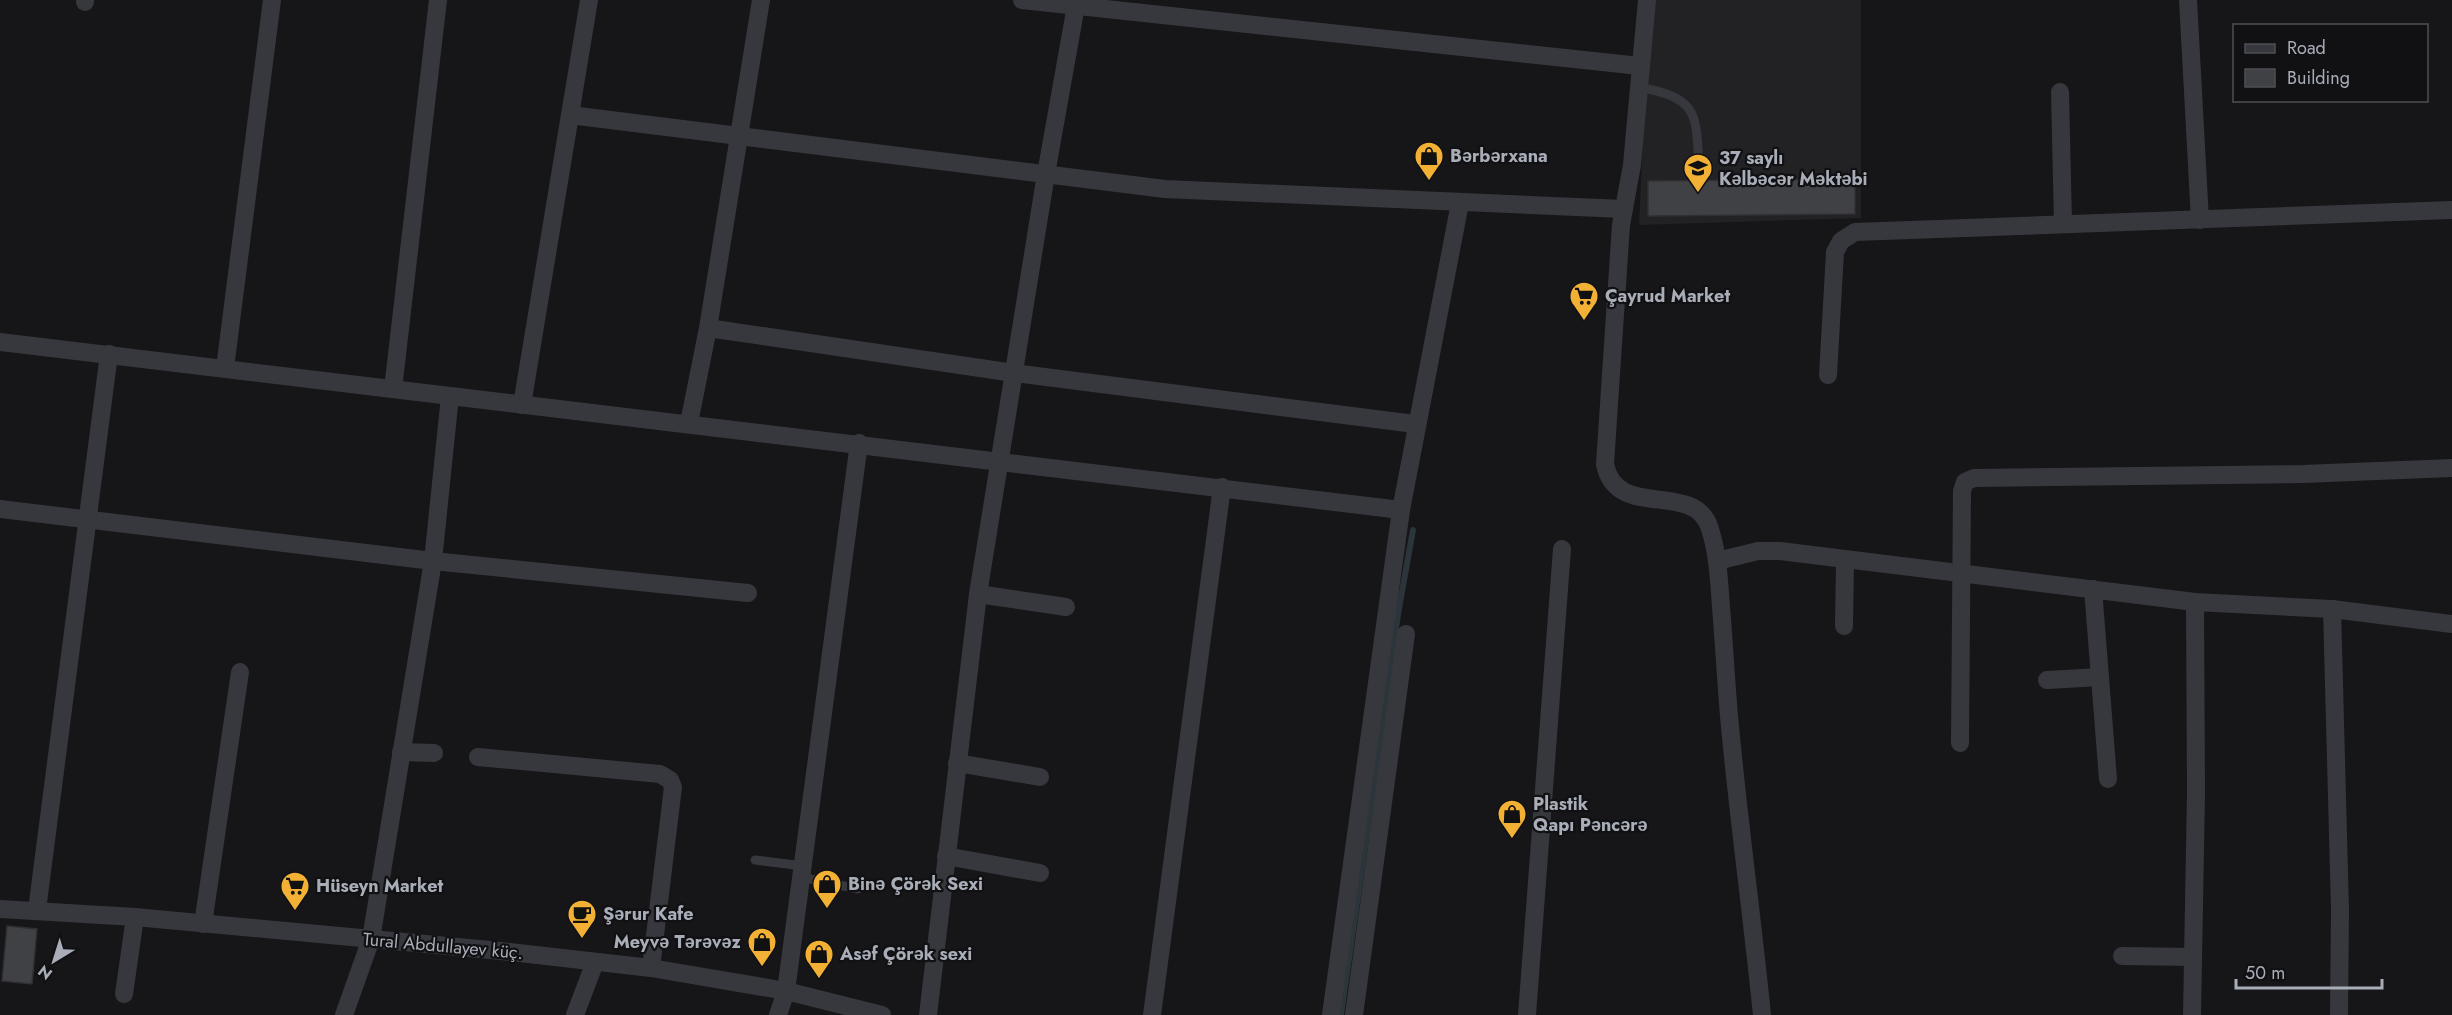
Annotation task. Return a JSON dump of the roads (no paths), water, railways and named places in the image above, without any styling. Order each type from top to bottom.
[{"type":"street","points":[[225,368],[272,0]]},
{"type":"street","points":[[393,389],[438,0]]},
{"type":"street","points":[[522,405],[589,0]]},
{"type":"street","points":[[689,423],[708,327],[761,0]]},
{"type":"street","points":[[1022,0],[1640,66]]},
{"type":"street","points":[[1647,0],[1632,165],[1624,209],[1605,464],[1607,477],[1623,492],[1676,503],[1699,511],[1709,526],[1717,561],[1733,749],[1762,1015]]},
{"type":"street","points":[[2188,0],[2200,220]]},
{"type":"street","points":[[928,1015],[978,594],[1076,4]]},
{"type":"street","points":[[2060,92],[2063,224]]},
{"type":"street","points":[[570,115],[1165,189],[1624,209]]},
{"type":"street","points":[[1331,1015],[1401,510],[1415,424],[1460,203]]},
{"type":"street","points":[[1828,375],[1834,252],[1841,241],[1855,232],[2452,210]]},
{"type":"street","points":[[708,327],[1014,373],[1415,424]]},
{"type":"street","points":[[0,342],[860,443],[1401,510]]},
{"type":"street","points":[[37,910],[109,354]]},
{"type":"street","points":[[344,1015],[371,939],[433,561],[450,396]]},
{"type":"street","points":[[778,1015],[786,991],[860,443]]},
{"type":"street","points":[[1960,743],[1964,573],[1962,491],[1965,482],[1974,478],[2303,474],[2452,468]]},
{"type":"street","points":[[1152,1015],[1222,487]]},
{"type":"street","points":[[0,509],[433,561],[748,593]]},
{"type":"street","points":[[1527,1015],[1562,549]]},
{"type":"street","points":[[1717,561],[1758,551],[1780,551],[1845,561],[1964,573],[2195,602],[2332,609],[2452,624]]},
{"type":"street","points":[[1844,626],[1845,561]]},
{"type":"street","points":[[2093,589],[2108,779]]},
{"type":"street","points":[[978,594],[1066,608]]},
{"type":"street","points":[[2192,1015],[2195,602]]},
{"type":"street","points":[[2332,609],[2340,910],[2339,1015]]},
{"type":"street","points":[[1354,1015],[1406,634]]},
{"type":"street","points":[[202,924],[240,672]]},
{"type":"street","points":[[2047,681],[2100,677]]},
{"type":"street","points":[[401,752],[434,753]]},
{"type":"street","points":[[478,757],[660,774],[670,780],[673,788],[651,968]]},
{"type":"street","points":[[957,763],[1041,777]]},
{"type":"street","points":[[946,856],[1040,873]]},
{"type":"street","name":"Tural Abdullayev küç.","points":[[0,909],[135,917],[651,968],[786,991],[874,1014]]},
{"type":"street","points":[[124,994],[135,917]]},
{"type":"street","points":[[2121,956],[2193,957]]},
{"type":"street","points":[[575,1015],[595,962]]},
{"type":"lane","points":[[1638,87],[1663,91],[1688,107],[1696,120],[1699,168]]},
{"type":"lane","points":[[754,860],[802,871],[858,889]]},
{"type":"waterway","points":[[1341,1015],[1398,614],[1413,530]]},
{"type":"place","name":"Bərbərxana","points":[[1429,182]]},
{"type":"place","name":"37 saylı Kəlbəcər Məktəbi","points":[[1698,194]]},
{"type":"place","name":"Çayrud Market","points":[[1584,322]]},
{"type":"place","name":"Plastik Qapı Pəncərə","points":[[1512,840]]},
{"type":"place","name":"Binə Çörək Sexi","points":[[827,910]]},
{"type":"place","name":"Hüseyn Market","points":[[295,912]]},
{"type":"place","name":"Şərur Kafe","points":[[582,940]]},
{"type":"place","name":"Meyvə Tərəvəz","points":[[762,968]]},
{"type":"place","name":"Asəf Çörək sexi","points":[[819,980]]}]
